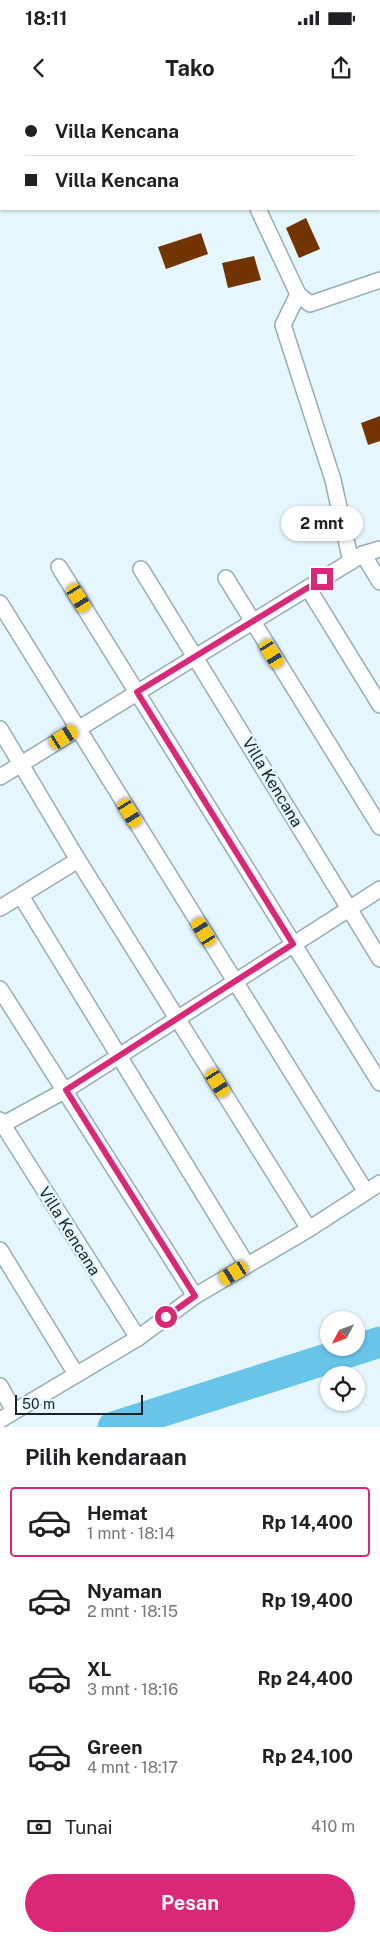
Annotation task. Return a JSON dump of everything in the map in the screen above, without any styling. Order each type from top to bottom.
[{"type":"street","points":[[258,210],[298,294],[310,304],[315,304],[380,280]]},
{"type":"street","points":[[298,294],[283,325],[357,558],[380,582]]},
{"type":"street","points":[[0,777],[357,558],[380,549]]},
{"type":"street","points":[[59,567],[380,1083]]},
{"type":"street","name":"Villa Kencana","points":[[142,569],[380,959]]},
{"type":"street","points":[[226,578],[380,827]]},
{"type":"street","points":[[308,588],[380,705]]},
{"type":"street","points":[[0,603],[366,1192]]},
{"type":"street","points":[[0,729],[78,860],[309,1229]]},
{"type":"street","points":[[0,908],[78,860]]},
{"type":"street","name":"Villa Kencana","points":[[138,1338],[1,1123],[66,1090],[380,889]]},
{"type":"street","points":[[21,896],[247,1265]]},
{"type":"street","points":[[0,989],[66,1090],[195,1296]]},
{"type":"street","points":[[0,1420],[138,1338],[195,1296],[309,1229],[380,1183]]},
{"type":"street","points":[[0,1250],[76,1374]]},
{"type":"street","points":[[0,1386],[14,1411]]},
{"type":"building","points":[[306,218],[320,249],[299,258],[286,228]]},
{"type":"building","points":[[201,233],[208,254],[166,269],[158,247]]},
{"type":"building","points":[[254,256],[261,280],[228,288],[222,263]]},
{"type":"building","points":[[380,416],[380,441],[368,445],[361,423]]},
{"type":"waterway","points":[[113,1427],[380,1342]]},
{"type":"route","points":[[166,1317],[195,1296],[66,1090],[293,944],[137,692],[322,579]]}]
